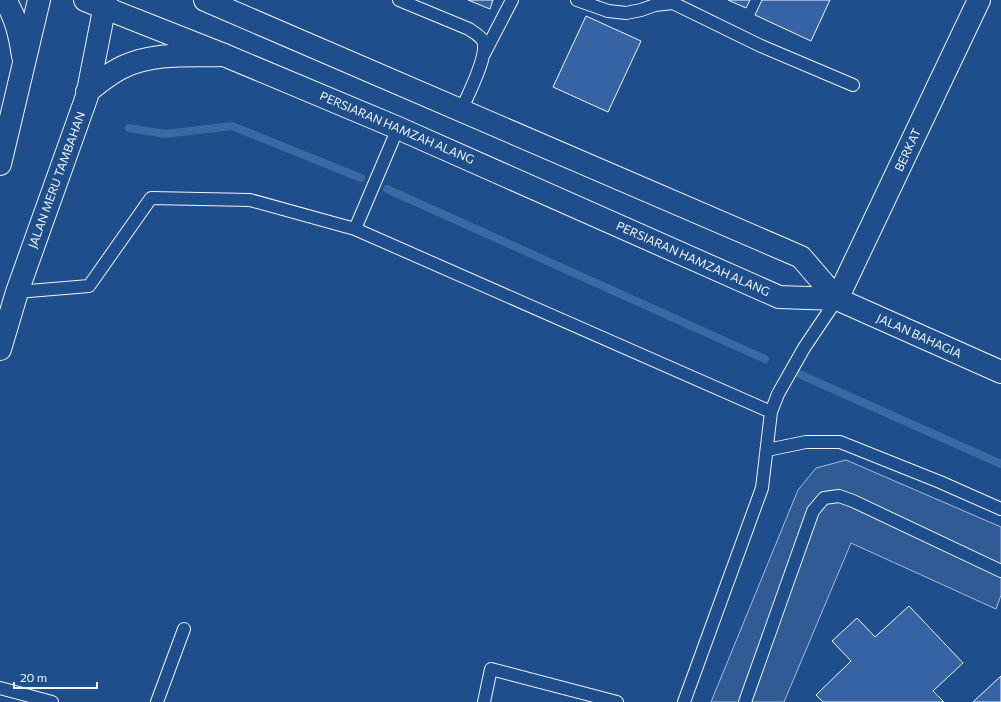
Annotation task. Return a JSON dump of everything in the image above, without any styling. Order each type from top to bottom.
[{"type":"main road","points":[[5,0],[10,7],[19,31],[24,67]]},
{"type":"main road","points":[[2,157],[39,0]]},
{"type":"main road","points":[[205,0],[801,257],[837,299]]},
{"type":"main road","name":"BERKAT","points":[[837,299],[980,0]]},
{"type":"main road","name":"PERSIARAN HAMZAH ALANG","points":[[98,3],[398,128],[779,297],[837,299]]},
{"type":"main road","name":"JALAN MERU TAMBAHAN","points":[[0,349],[18,292],[87,94],[98,3]]},
{"type":"main road","points":[[87,94],[112,73],[124,66],[143,59],[167,56],[224,55]]},
{"type":"main road","name":"JALAN BAHAGIA","points":[[837,299],[1001,372]]},
{"type":"lane","points":[[399,0],[478,35],[483,41],[484,54]]},
{"type":"lane","points":[[461,111],[484,54],[512,0]]},
{"type":"lane","points":[[577,0],[608,11],[626,13],[655,5],[672,3],[761,46],[853,85]]},
{"type":"lane","points":[[355,229],[398,128]]},
{"type":"lane","points":[[18,292],[89,286],[151,198],[250,200],[355,229],[771,412]]},
{"type":"lane","points":[[684,702],[762,488],[771,412],[778,394],[804,348],[837,299]]},
{"type":"lane","points":[[767,450],[806,442],[840,442],[940,482],[1001,509]]},
{"type":"lane","points":[[745,702],[813,511],[824,498],[839,496],[853,501],[1001,571]]},
{"type":"lane","points":[[157,702],[184,628]]},
{"type":"lane","points":[[484,702],[491,669],[617,702]]},
{"type":"lane","points":[[0,688],[52,702]]},
{"type":"shaded area","points":[[846,460],[1001,527],[1001,595],[996,609],[851,543],[784,702],[711,702],[798,490],[816,468]]},
{"type":"building","points":[[468,0],[493,0],[490,9]]},
{"type":"building","points":[[728,0],[750,0],[746,8]]},
{"type":"building","points":[[762,0],[830,0],[811,41],[755,15]]},
{"type":"building","points":[[586,16],[641,41],[608,112],[553,87]]},
{"type":"building","points":[[909,606],[963,663],[933,691],[944,702],[823,702],[816,695],[851,661],[832,641],[857,618],[875,637]]},
{"type":"building","points":[[1001,676],[1001,702],[973,702]]},
{"type":"waterway","points":[[129,128],[165,134],[232,126],[361,178]]},
{"type":"waterway","points":[[387,189],[765,359]]},
{"type":"waterway","points":[[799,374],[1001,464]]}]
